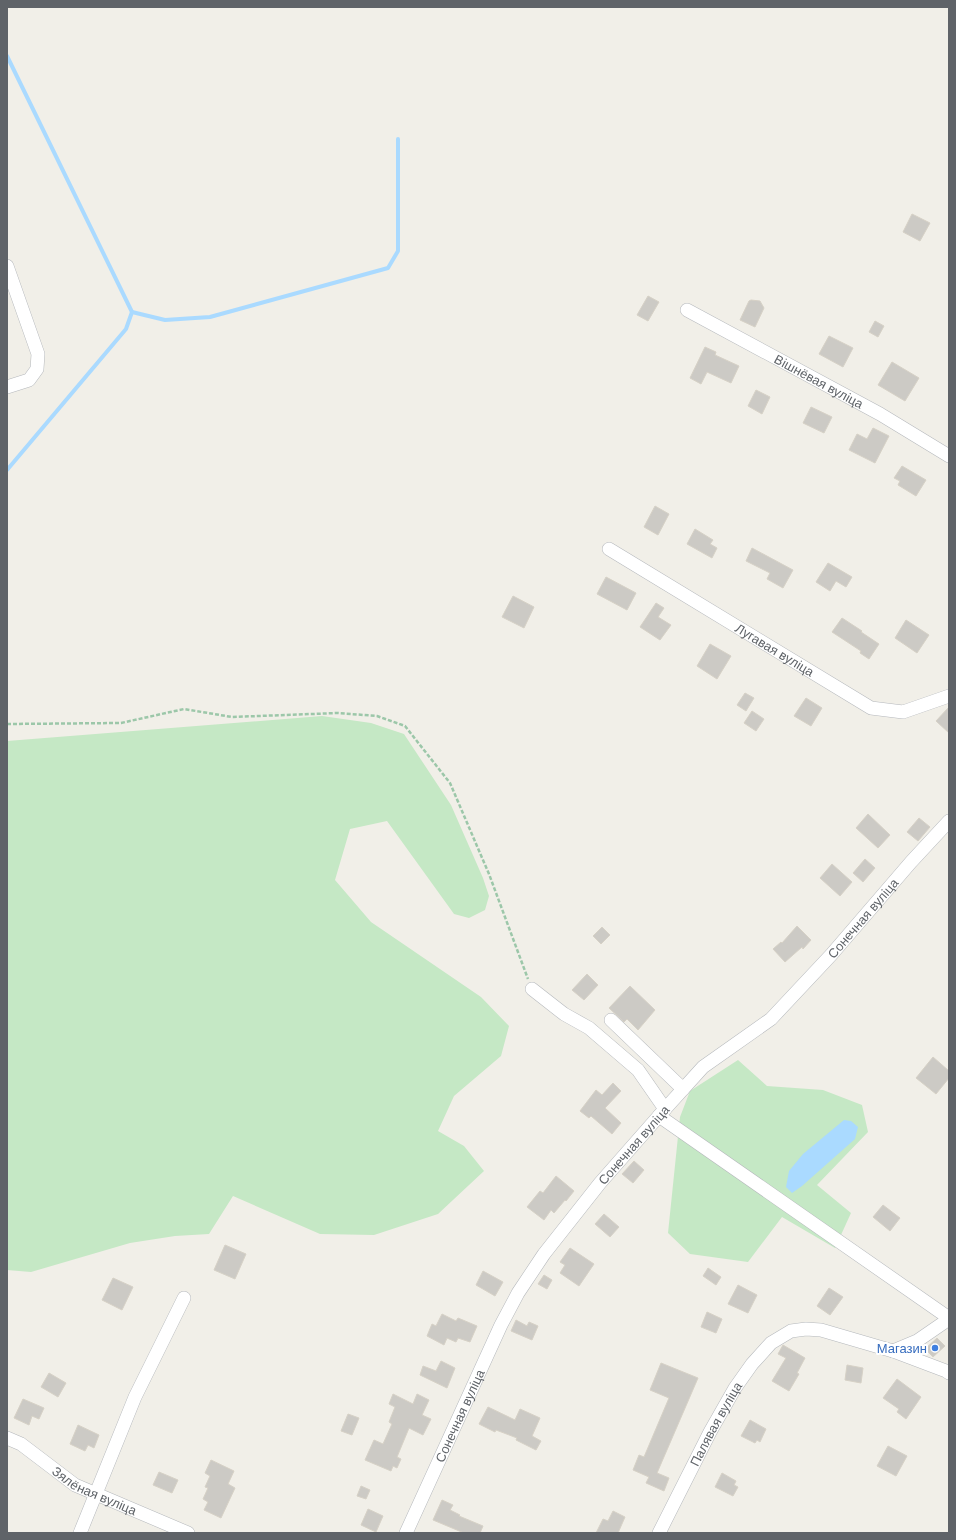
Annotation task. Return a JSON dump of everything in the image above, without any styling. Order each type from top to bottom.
[{"type":"street","points":[[7,266],[38,354],[37,369],[29,380],[7,387]]},
{"type":"street","name":"Вішнёвая вуліца","points":[[686,310],[880,414],[949,456]]},
{"type":"street","name":"Лугавая вуліца","points":[[609,548],[871,708],[903,712],[949,696]]},
{"type":"street","name":"Сонечная вуліца","points":[[406,1533],[501,1325],[518,1293],[544,1254],[600,1183],[703,1067],[771,1018],[832,955],[911,862],[949,821]]},
{"type":"street","points":[[532,989],[564,1014],[589,1028],[638,1070],[662,1112],[949,1318],[917,1341],[893,1351]]},
{"type":"street","points":[[611,1020],[683,1089]]},
{"type":"street","points":[[80,1533],[136,1397],[184,1298]]},
{"type":"street","name":"Палявая вуліца","points":[[659,1533],[710,1432],[735,1388],[770,1343],[791,1331],[806,1329],[821,1330],[893,1351]]},
{"type":"street","points":[[893,1351],[946,1371],[949,1374]]},
{"type":"street","name":"Зялёная вуліца","points":[[7,1438],[21,1444],[75,1485],[188,1533]]},
{"type":"path","points":[[7,724],[122,722],[184,709],[232,717],[338,713],[377,716],[405,726],[450,783],[489,874],[532,989]]},
{"type":"green space","points":[[322,716],[371,723],[404,734],[451,805],[483,878],[489,896],[485,910],[469,918],[454,914],[387,821],[350,829],[335,880],[371,922],[481,997],[509,1026],[501,1056],[454,1096],[438,1131],[464,1146],[484,1171],[438,1214],[374,1235],[320,1234],[233,1196],[209,1234],[175,1236],[130,1243],[31,1272],[7,1270],[7,741]]},
{"type":"green space","points":[[738,1060],[767,1086],[823,1090],[862,1105],[868,1132],[817,1185],[851,1213],[835,1248],[782,1217],[748,1262],[690,1254],[668,1233],[680,1117],[690,1091]]},
{"type":"water","points":[[844,1120],[851,1121],[858,1127],[855,1139],[792,1193],[786,1187],[789,1171],[803,1154]]},
{"type":"building","points":[[912,214],[930,223],[920,241],[903,232]]},
{"type":"building","points":[[648,296],[659,302],[648,321],[637,315]]},
{"type":"building","points":[[749,301],[760,301],[764,308],[755,327],[740,320]]},
{"type":"building","points":[[875,321],[884,326],[878,337],[869,332]]},
{"type":"building","points":[[829,336],[853,348],[843,367],[819,354]]},
{"type":"building","points":[[705,347],[716,352],[715,355],[739,366],[731,383],[707,372],[701,384],[690,378]]},
{"type":"building","points":[[892,362],[919,378],[905,401],[878,385]]},
{"type":"building","points":[[756,390],[770,397],[762,414],[748,406]]},
{"type":"building","points":[[811,407],[832,417],[824,433],[803,423]]},
{"type":"building","points":[[873,428],[889,436],[875,463],[849,450],[857,434],[867,439]]},
{"type":"building","points":[[902,466],[926,480],[916,496],[898,485],[900,481],[894,478]]},
{"type":"building","points":[[655,506],[669,514],[658,535],[644,527]]},
{"type":"building","points":[[695,529],[713,540],[710,544],[717,548],[712,558],[687,544]]},
{"type":"building","points":[[752,548],[793,570],[783,588],[767,579],[770,573],[746,561]]},
{"type":"building","points":[[828,563],[852,577],[846,587],[836,581],[830,591],[816,582]]},
{"type":"building","points":[[606,577],[636,593],[627,610],[597,594]]},
{"type":"building","points":[[513,596],[534,607],[524,628],[502,617]]},
{"type":"building","points":[[656,603],[664,608],[658,617],[671,625],[660,640],[640,627]]},
{"type":"building","points":[[842,618],[879,644],[869,659],[860,653],[861,651],[832,632]]},
{"type":"building","points":[[906,620],[929,635],[917,653],[895,638]]},
{"type":"building","points":[[710,644],[731,656],[717,679],[697,666]]},
{"type":"building","points":[[745,693],[754,698],[746,711],[737,705]]},
{"type":"building","points":[[806,698],[822,708],[811,726],[794,716]]},
{"type":"building","points":[[949,707],[949,733],[936,721]]},
{"type":"building","points":[[752,711],[764,719],[756,731],[744,723]]},
{"type":"building","points":[[868,814],[890,835],[878,848],[856,828]]},
{"type":"building","points":[[919,818],[930,827],[918,841],[907,832]]},
{"type":"building","points":[[865,859],[875,868],[863,882],[853,873]]},
{"type":"building","points":[[832,864],[852,882],[840,896],[820,878]]},
{"type":"building","points":[[797,926],[811,940],[803,949],[802,947],[785,962],[773,949],[781,942],[782,943]]},
{"type":"building","points":[[602,927],[610,935],[601,944],[593,936]]},
{"type":"building","points":[[587,974],[598,985],[584,1000],[572,990]]},
{"type":"building","points":[[630,986],[655,1010],[638,1030],[627,1019],[624,1022],[609,1008]]},
{"type":"building","points":[[933,1057],[949,1071],[949,1078],[936,1094],[916,1078]]},
{"type":"building","points":[[613,1083],[621,1091],[605,1108],[621,1123],[612,1134],[591,1116],[589,1118],[580,1111],[596,1090],[602,1095]]},
{"type":"building","points":[[634,1161],[644,1170],[633,1183],[622,1174]]},
{"type":"building","points":[[556,1176],[574,1191],[554,1213],[551,1210],[544,1220],[527,1207],[540,1191],[543,1193]]},
{"type":"building","points":[[883,1205],[900,1218],[890,1231],[873,1217]]},
{"type":"building","points":[[604,1214],[619,1227],[610,1237],[595,1224]]},
{"type":"building","points":[[225,1245],[246,1254],[235,1279],[214,1270]]},
{"type":"building","points":[[570,1248],[594,1264],[579,1286],[560,1273],[565,1265],[560,1262]]},
{"type":"building","points":[[708,1268],[721,1277],[716,1285],[703,1276]]},
{"type":"building","points":[[483,1271],[503,1282],[495,1296],[476,1285]]},
{"type":"building","points":[[544,1275],[552,1280],[547,1289],[538,1284]]},
{"type":"building","points":[[113,1278],[133,1287],[122,1310],[102,1300]]},
{"type":"building","points":[[738,1285],[757,1295],[748,1313],[728,1304]]},
{"type":"building","points":[[829,1288],[843,1297],[830,1315],[817,1306]]},
{"type":"building","points":[[707,1312],[722,1319],[716,1333],[701,1327]]},
{"type":"building","points":[[442,1314],[456,1321],[458,1318],[477,1326],[470,1342],[458,1338],[456,1342],[447,1338],[444,1345],[427,1336],[432,1324],[436,1326]]},
{"type":"building","points":[[516,1320],[527,1326],[529,1322],[538,1326],[532,1340],[511,1331]]},
{"type":"building","name":"Магазин","points":[[937,1338],[945,1346],[933,1357],[925,1349]]},
{"type":"building","points":[[783,1345],[805,1358],[797,1373],[799,1374],[789,1391],[772,1381],[786,1358],[778,1354]]},
{"type":"building","points":[[441,1361],[455,1368],[447,1388],[420,1375],[423,1366],[436,1371]]},
{"type":"building","points":[[661,1363],[698,1378],[657,1473],[669,1478],[664,1491],[646,1483],[649,1477],[633,1470],[639,1455],[644,1457],[669,1398],[650,1390]]},
{"type":"building","points":[[847,1365],[863,1368],[861,1383],[845,1380]]},
{"type":"building","points":[[49,1373],[66,1383],[58,1397],[41,1387]]},
{"type":"building","points":[[897,1379],[921,1397],[906,1419],[897,1412],[899,1409],[883,1398]]},
{"type":"building","points":[[393,1394],[413,1404],[417,1394],[429,1400],[422,1415],[431,1419],[423,1435],[409,1428],[397,1457],[401,1459],[397,1468],[393,1466],[391,1471],[365,1460],[374,1440],[383,1444],[392,1424],[389,1422],[395,1407],[389,1404]]},
{"type":"building","points":[[23,1399],[44,1408],[39,1419],[32,1416],[29,1425],[14,1418]]},
{"type":"building","points":[[488,1407],[515,1420],[520,1409],[540,1418],[532,1436],[541,1441],[536,1450],[516,1440],[517,1438],[496,1430],[495,1432],[479,1424]]},
{"type":"building","points":[[348,1414],[359,1418],[352,1435],[341,1431]]},
{"type":"building","points":[[750,1420],[766,1429],[760,1442],[757,1440],[755,1443],[741,1436]]},
{"type":"building","points":[[78,1425],[99,1435],[94,1448],[88,1445],[85,1451],[70,1444]]},
{"type":"building","points":[[888,1446],[907,1456],[896,1476],[877,1466]]},
{"type":"building","points":[[211,1460],[234,1471],[228,1484],[235,1488],[221,1518],[204,1510],[208,1502],[203,1499],[208,1488],[205,1487],[210,1476],[205,1473]]},
{"type":"building","points":[[159,1472],[178,1480],[172,1493],[153,1485]]},
{"type":"building","points":[[722,1473],[736,1481],[734,1485],[738,1487],[733,1496],[715,1487]]},
{"type":"building","points":[[361,1486],[370,1490],[366,1499],[357,1496]]},
{"type":"building","points":[[442,1500],[453,1505],[450,1510],[460,1515],[459,1516],[483,1526],[480,1533],[464,1533],[433,1520]]},
{"type":"building","points":[[368,1509],[383,1516],[376,1532],[361,1525]]},
{"type":"building","points":[[613,1511],[625,1517],[618,1533],[596,1533],[603,1519],[608,1521]]},
{"type":"waterway","points":[[7,56],[132,312],[165,320],[210,317],[388,268],[398,251],[398,139]]},
{"type":"waterway","points":[[7,470],[126,329],[132,312]]},
{"type":"place","name":"Магазин","points":[[935,1348]]}]
